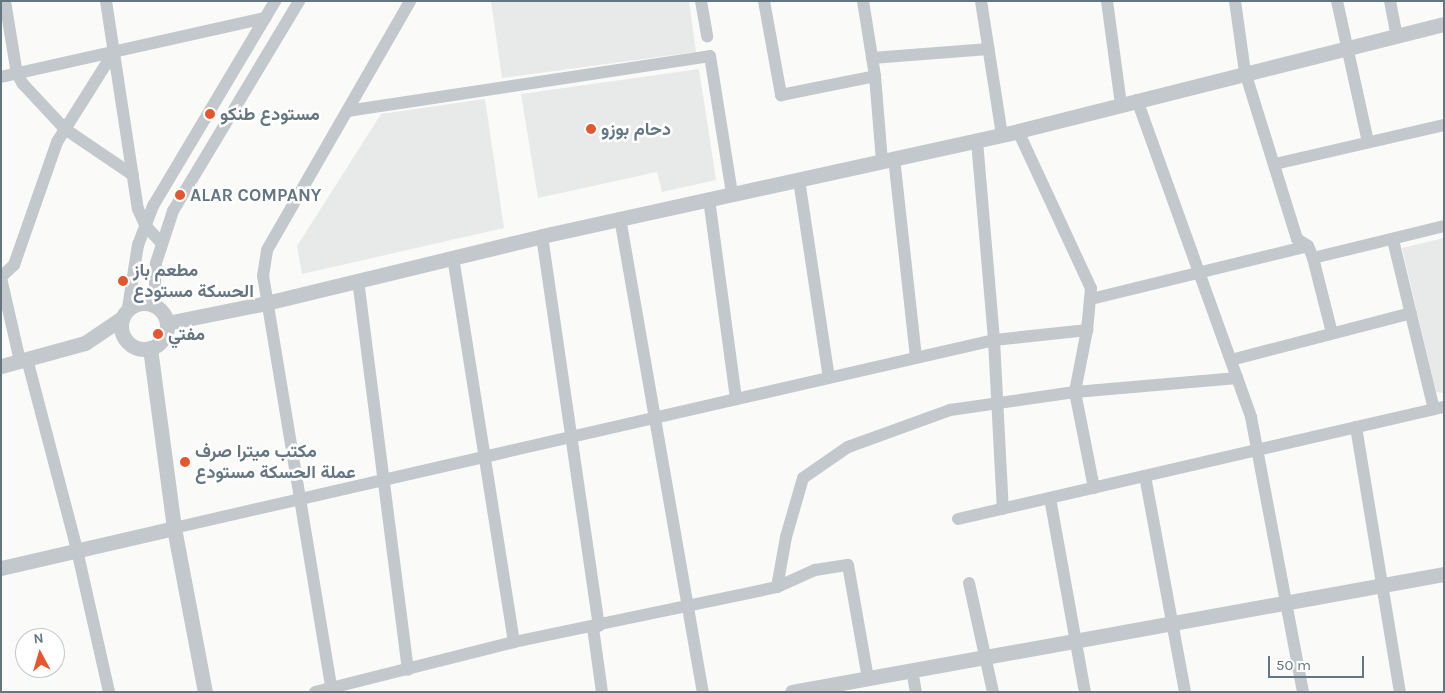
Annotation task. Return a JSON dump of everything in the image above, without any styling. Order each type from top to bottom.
[{"type":"street","points":[[5,1],[17,74],[65,130],[132,175]]},
{"type":"street","points":[[106,1],[138,210],[145,225],[161,243]]},
{"type":"street","points":[[1,366],[84,343],[125,313],[140,303],[154,304],[164,314],[167,323],[163,339],[150,348],[139,349],[129,344],[121,329],[125,313],[133,266],[145,225],[162,187],[275,1]]},
{"type":"street","points":[[154,304],[161,243],[182,196],[299,1]]},
{"type":"street","points":[[332,690],[263,276],[267,250],[410,1]]},
{"type":"street","points":[[701,1],[707,36]]},
{"type":"street","points":[[764,1],[781,95],[875,76]]},
{"type":"street","points":[[863,1],[916,358]]},
{"type":"street","points":[[981,1],[1002,135]]},
{"type":"street","points":[[1107,1],[1121,105]]},
{"type":"street","points":[[1235,1],[1245,72],[1297,239],[1308,246],[1313,258],[1332,333]]},
{"type":"street","points":[[1336,1],[1368,142]]},
{"type":"street","points":[[1390,1],[1397,37]]},
{"type":"street","points":[[1,77],[265,18]]},
{"type":"street","points":[[167,323],[266,303],[620,218],[1002,135],[1245,72],[1347,50],[1444,24]]},
{"type":"street","points":[[872,58],[989,49]]},
{"type":"street","points":[[109,692],[77,550],[1,277],[14,265],[47,164],[65,130],[113,53]]},
{"type":"street","points":[[346,110],[710,56],[732,194]]},
{"type":"street","points":[[1137,100],[1251,417],[1303,692]]},
{"type":"street","points":[[1275,164],[1444,126]]},
{"type":"street","points":[[1018,131],[1091,288],[1087,330],[1075,392],[1094,488]]},
{"type":"street","points":[[977,140],[994,340],[1003,509]]},
{"type":"street","points":[[799,180],[829,378]]},
{"type":"street","points":[[709,199],[736,399]]},
{"type":"street","points":[[620,218],[657,418],[703,692]]},
{"type":"street","points":[[1313,258],[1444,226]]},
{"type":"street","points":[[542,236],[572,437],[596,627],[602,692]]},
{"type":"street","points":[[958,519],[1439,408],[1410,313],[1393,240]]},
{"type":"street","points":[[1091,299],[1308,246]]},
{"type":"street","points":[[453,257],[514,642]]},
{"type":"street","points":[[358,280],[408,670]]},
{"type":"street","points":[[1231,360],[1410,313]]},
{"type":"street","points":[[1,568],[299,498],[994,340],[1087,330]]},
{"type":"street","points":[[150,348],[174,528],[205,692]]},
{"type":"street","points":[[777,587],[786,537],[803,478],[848,447],[950,410],[1075,392],[1237,378]]},
{"type":"street","points":[[1356,427],[1400,692]]},
{"type":"street","points":[[1145,476],[1185,692]]},
{"type":"street","points":[[1050,498],[1085,692]]},
{"type":"street","points":[[315,692],[332,690],[514,642],[596,627],[777,587],[815,570],[848,565],[868,678]]},
{"type":"street","points":[[792,692],[827,689],[868,678],[1444,574]]},
{"type":"street","points":[[969,583],[993,692]]},
{"type":"street","points":[[912,670],[916,692]]},
{"type":"shaded area","points":[[491,1],[689,1],[696,52],[502,78]]},
{"type":"shaded area","points":[[699,69],[716,180],[662,192],[657,172],[538,198],[521,94]]},
{"type":"shaded area","points":[[485,99],[504,228],[302,274],[297,246],[381,114]]},
{"type":"shaded area","points":[[1444,238],[1444,393],[1436,392],[1402,248]]},
{"type":"place","name":"مستودع طنكو","points":[[210,114]]},
{"type":"place","name":"دحام بوزو","points":[[591,129]]},
{"type":"place","name":"ALAR COMPANY","points":[[180,195]]},
{"type":"place","name":"مطعم باز الحسكة مستودع","points":[[123,281]]},
{"type":"place","name":"مفتي","points":[[158,334]]},
{"type":"place","name":"مكتب ميترا صرف عملة الحسكة مستودع","points":[[185,462]]}]
